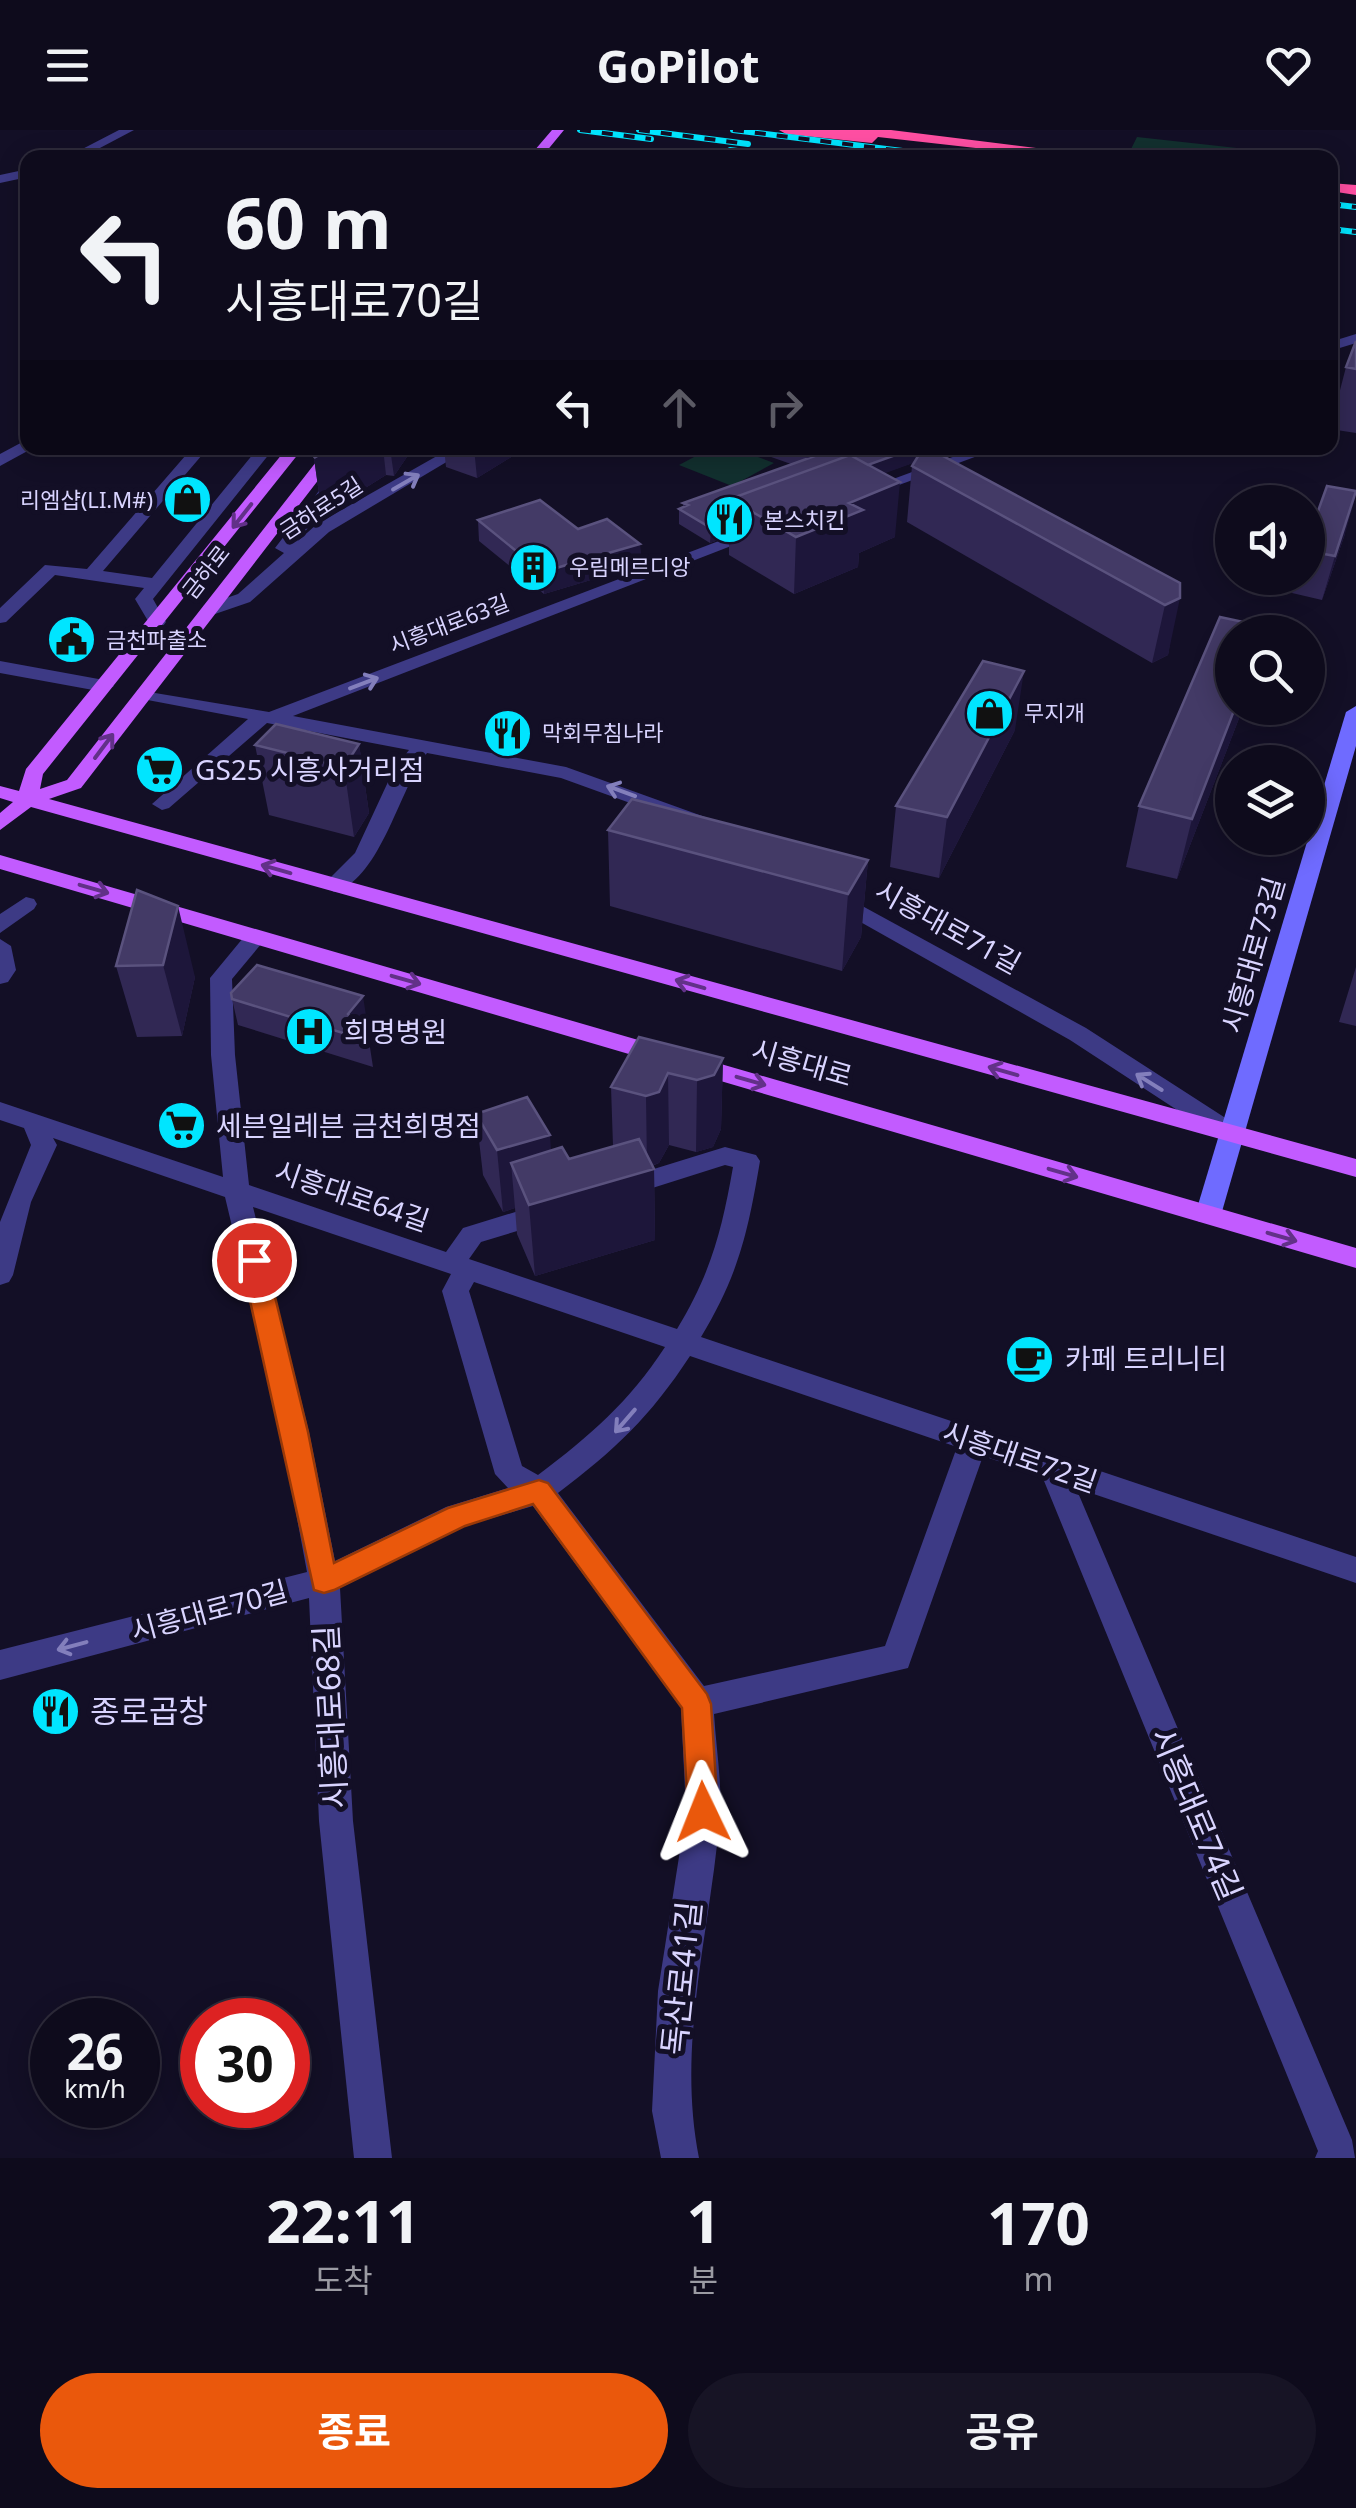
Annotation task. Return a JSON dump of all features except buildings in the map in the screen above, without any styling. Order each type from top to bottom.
[{"type":"highway","points":[[786,130],[969,150]]},
{"type":"highway","points":[[852,130],[1036,150]]},
{"type":"main road","points":[[541,150],[558,130]]},
{"type":"main road","name":"금하로","points":[[28,800],[33,772],[290,455]]},
{"type":"main road","name":"금하로","points":[[0,824],[28,800],[74,784],[330,455]]},
{"type":"main road","name":"시흥대로","points":[[0,792],[1356,1168]]},
{"type":"main road","name":"시흥대로","points":[[0,862],[1356,1258]]},
{"type":"street","points":[[87,150],[128,130]]},
{"type":"street","points":[[91,575],[194,455]]},
{"type":"street","points":[[157,622],[144,600],[260,455]]},
{"type":"street","points":[[257,584],[355,455]]},
{"type":"street","name":"금하로5길","points":[[208,610],[244,598],[323,528],[450,455]]},
{"type":"street","points":[[924,455],[944,462]]},
{"type":"street","points":[[850,498],[967,455]]},
{"type":"street","name":"시흥대로63길","points":[[268,716],[776,526]]},
{"type":"street","name":"금하로","points":[[0,618],[50,569],[156,584]]},
{"type":"street","points":[[0,667],[104,686]]},
{"type":"street","points":[[144,694],[566,773],[673,810],[720,833]]},
{"type":"street","name":"시흥대로73길","points":[[1208,1215],[1356,712]]},
{"type":"street","points":[[162,804],[268,716]]},
{"type":"street","points":[[334,885],[364,856],[404,769],[424,744]]},
{"type":"street","name":"시흥대로71길","points":[[812,884],[1078,1034],[1232,1134]]},
{"type":"street","points":[[0,926],[26,904]]},
{"type":"street","name":"시흥대로68길","points":[[256,936],[220,978],[223,1055],[237,1192],[295,1432],[324,1581],[336,1821],[373,2158]]},
{"type":"street","points":[[0,946],[5,970],[0,976]]},
{"type":"street","name":"시흥대로64길","points":[[0,1111],[683,1343]]},
{"type":"street","points":[[0,1275],[18,1202],[44,1145],[34,1123]]},
{"type":"street","name":"시흥대로70길","points":[[0,1665],[324,1581],[457,1516],[539,1491],[609,1438],[654,1386],[683,1343],[714,1292],[733,1242],[747,1162],[725,1156],[472,1236],[460,1267]]},
{"type":"street","points":[[460,1267],[455,1291],[510,1474],[539,1491],[697,1704],[896,1658],[974,1442]]},
{"type":"street","name":"시흥대로72길","points":[[683,1343],[1356,1570]]},
{"type":"street","name":"시흥대로74길","points":[[1053,1468],[1339,2157]]},
{"type":"street","name":"독산로41길","points":[[680,2158],[671,2111],[676,1990],[703,1812],[697,1704]]},
{"type":"green space","points":[[1137,137],[1255,150],[1140,150],[1131,149]]},
{"type":"green space","points":[[698,455],[753,455],[774,463],[732,486],[679,465]]},
{"type":"railway","points":[[580,130],[651,139]]},
{"type":"railway","points":[[639,130],[748,144]]},
{"type":"railway","points":[[733,130],[894,150]]},
{"type":"railway","points":[[1338,205],[1356,207]]},
{"type":"railway","points":[[1338,230],[1356,232]]},
{"type":"place","name":"리엠샵(LI.M#)","points":[[188,500]]},
{"type":"place","name":"본스치킨","points":[[729,520]]},
{"type":"place","name":"우림메르디앙","points":[[534,567]]},
{"type":"place","name":"금천파출소","points":[[71,640]]},
{"type":"place","name":"무지개","points":[[989,713]]},
{"type":"place","name":"막회무침나라","points":[[507,733]]},
{"type":"place","name":"GS25 시흥사거리점","points":[[160,770]]},
{"type":"place","name":"희명병원","points":[[309,1032]]},
{"type":"place","name":"세븐일레븐 금천희명점","points":[[181,1126]]},
{"type":"place","name":"카페 트리니티","points":[[1030,1359]]},
{"type":"place","name":"종로곱창","points":[[55,1712]]},
{"type":"route","points":[[254,1260],[295,1432],[324,1581],[457,1516],[539,1491],[697,1704],[703,1812]]}]
